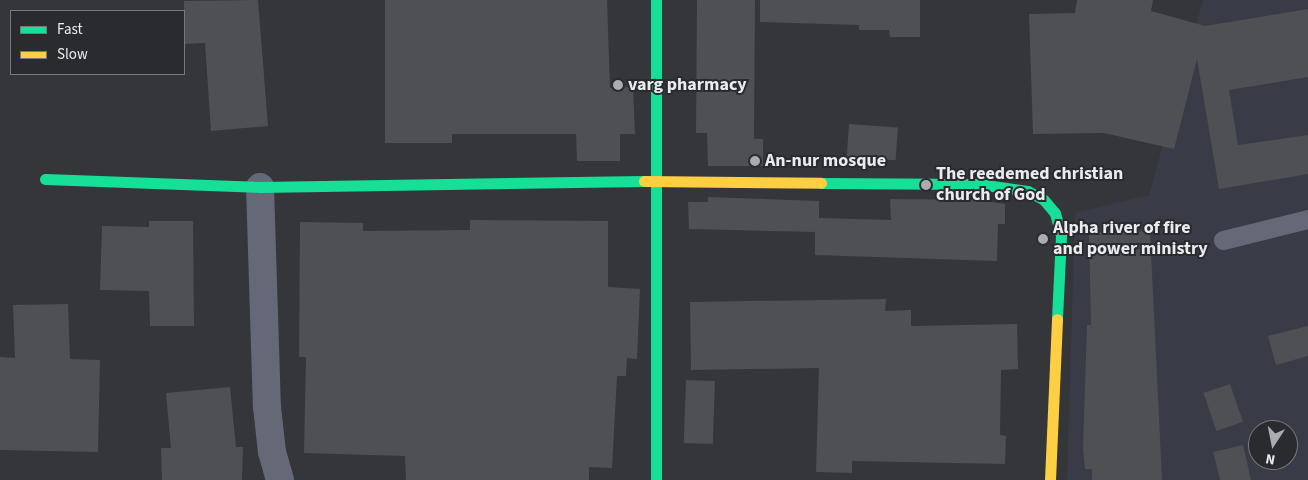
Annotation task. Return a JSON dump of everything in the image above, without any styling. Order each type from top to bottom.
[{"type":"street","points":[[656,0],[653,180],[656,480]]},
{"type":"street","points":[[45,179],[260,187],[653,180],[978,184],[1028,191],[1044,200],[1055,213],[1062,236],[1050,480]]},
{"type":"street","points":[[260,187],[267,407],[272,452],[280,480]]},
{"type":"lane","points":[[1223,240],[1308,219]]},
{"type":"shaded area","points":[[1203,0],[1308,0],[1308,480],[1067,480],[1075,213],[1149,195]]},
{"type":"building","points":[[258,0],[268,126],[211,131],[205,43],[185,44],[184,1]]},
{"type":"building","points":[[385,0],[607,0],[610,88],[633,87],[635,134],[620,134],[620,161],[577,161],[576,134],[452,134],[452,143],[385,143]]},
{"type":"building","points":[[697,0],[755,0],[754,139],[763,139],[763,166],[708,166],[707,133],[696,133]]},
{"type":"building","points":[[760,0],[920,0],[920,37],[890,37],[889,30],[859,30],[859,25],[760,22]]},
{"type":"building","points":[[1077,0],[1153,0],[1151,11],[1205,26],[1308,9],[1308,77],[1229,90],[1238,145],[1308,135],[1308,174],[1219,189],[1197,59],[1174,149],[1104,133],[1033,134],[1029,14],[1075,13]]},
{"type":"building","points":[[849,124],[898,127],[896,160],[847,157]]},
{"type":"building","points":[[708,197],[819,201],[819,218],[891,220],[890,199],[977,200],[1005,204],[1005,224],[998,224],[997,261],[815,255],[815,232],[689,229],[688,202],[708,202]]},
{"type":"building","points":[[470,220],[608,221],[608,287],[640,289],[637,359],[627,358],[626,376],[617,376],[612,468],[589,467],[589,480],[406,480],[405,456],[304,453],[306,357],[299,357],[300,222],[363,223],[363,231],[470,230]]},
{"type":"building","points":[[149,221],[193,221],[194,326],[150,326],[149,291],[100,290],[102,226],[149,227]]},
{"type":"building","points":[[1150,231],[1162,480],[1092,480],[1092,469],[1085,469],[1083,448],[1087,325],[1091,325],[1089,232]]},
{"type":"building","points":[[886,299],[885,311],[911,310],[911,326],[1017,324],[1018,369],[1001,370],[1000,435],[1006,436],[1005,464],[852,461],[852,473],[816,472],[819,368],[691,370],[690,302]]},
{"type":"building","points":[[68,304],[70,359],[100,360],[98,452],[0,450],[0,357],[15,358],[13,305]]},
{"type":"building","points":[[1308,326],[1308,356],[1276,365],[1268,336]]},
{"type":"building","points":[[686,380],[715,381],[713,444],[684,443]]},
{"type":"building","points":[[1230,384],[1243,422],[1217,431],[1204,393]]},
{"type":"building","points":[[230,387],[236,447],[243,447],[242,480],[162,480],[161,448],[171,448],[166,393]]},
{"type":"building","points":[[1243,445],[1251,480],[1220,480],[1213,452]]},
{"type":"traffic: fast","points":[[656,0],[656,480]]},
{"type":"traffic: fast","points":[[45,179],[260,187],[644,181]]},
{"type":"traffic: fast","points":[[821,183],[978,184],[1028,191],[1044,200],[1055,213],[1061,236],[1057,319]]},
{"type":"traffic: slow","points":[[644,181],[821,183]]},
{"type":"traffic: slow","points":[[1050,480],[1057,319]]},
{"type":"place","name":"varg pharmacy","points":[[618,85]]},
{"type":"place","name":"An-nur mosque","points":[[755,161]]},
{"type":"place","name":"The reedemed christian church of God","points":[[926,185]]},
{"type":"place","name":"Alpha river of fire and power ministry","points":[[1043,239]]}]
